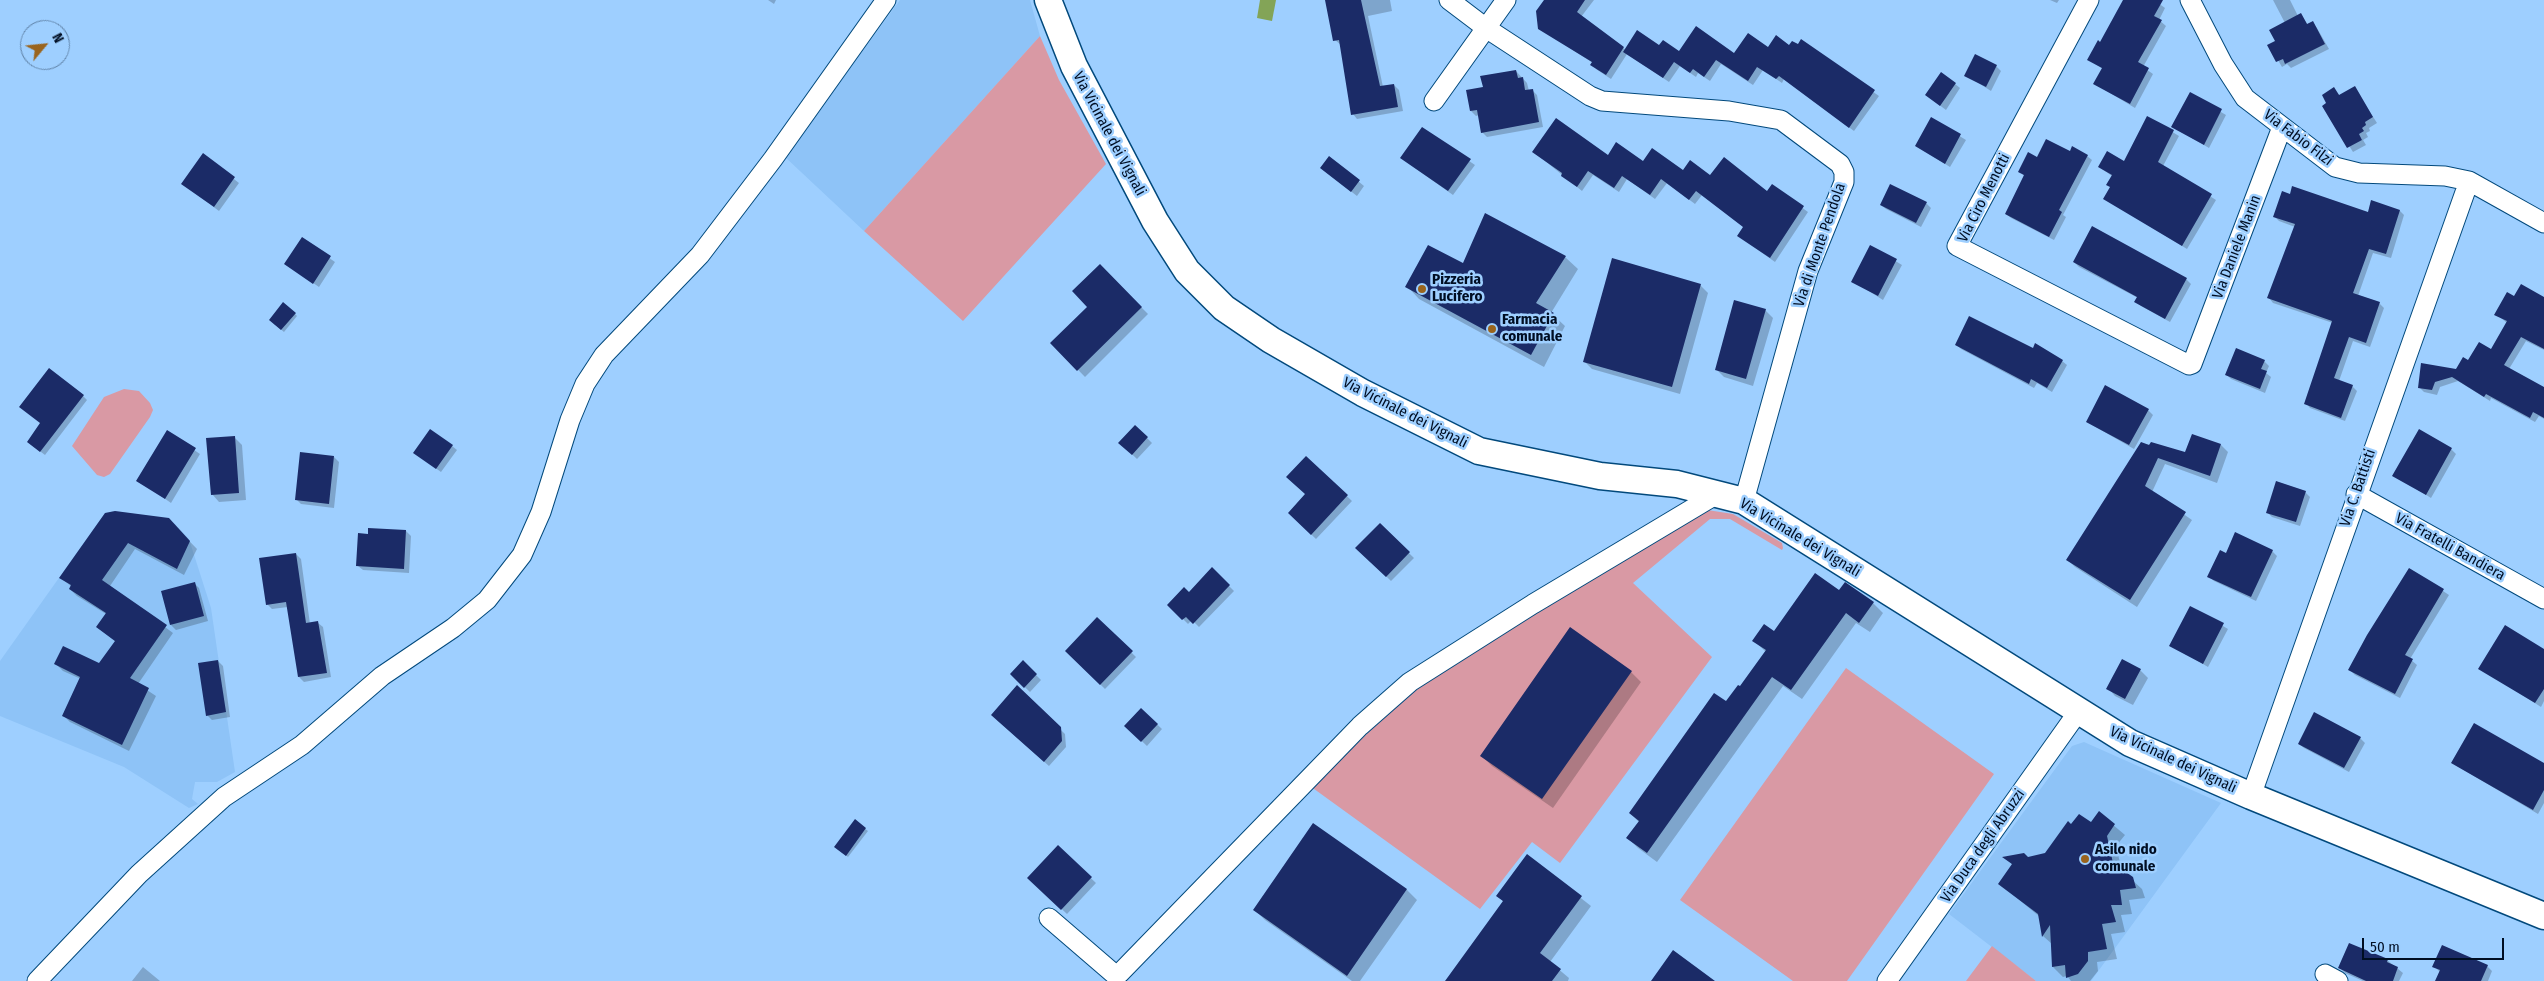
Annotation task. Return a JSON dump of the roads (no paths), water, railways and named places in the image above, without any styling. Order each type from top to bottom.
[{"type":"street","points":[[37,981],[139,874],[224,797],[302,745],[382,676],[453,628],[487,600],[522,555],[541,512],[570,420],[585,384],[604,355],[700,255],[773,159],[886,0]]},
{"type":"street","name":"Via Vicinale dei Vignali","points":[[1048,0],[1074,66],[1155,221],[1188,271],[1224,308],[1271,340],[1356,389],[1479,451],[1600,476],[1677,484],[1744,501],[2130,743],[2250,796],[2544,916]]},
{"type":"street","name":"Via di Monte Pendola","points":[[1448,0],[1486,28],[1590,96],[1602,101],[1729,111],[1781,120],[1840,164],[1844,172],[1844,182],[1808,271],[1744,501]]},
{"type":"street","points":[[1434,101],[1506,0]]},
{"type":"street","name":"Via Ciro Menotti","points":[[2089,0],[1957,246],[2189,365]]},
{"type":"street","name":"Via Fabio Filzi","points":[[2190,0],[2223,64],[2245,98],[2335,167],[2359,173],[2445,176],[2469,181],[2544,223]]},
{"type":"street","name":"Via Daniele Manin","points":[[2189,365],[2194,362],[2282,127]]},
{"type":"street","name":"Via C. Battisti","points":[[2250,796],[2469,181]]},
{"type":"street","points":[[1049,918],[1114,974],[1120,974],[1360,726],[1410,682],[1533,604],[1717,494]]},
{"type":"street","name":"Via Fratelli Bandiera","points":[[2356,494],[2544,599]]},
{"type":"street","name":"Via Duca degli Abruzzi","points":[[1887,981],[2078,712]]},
{"type":"place","name":"Pizzeria Lucifero","points":[[1422,289]]},
{"type":"place","name":"Farmacia comunale","points":[[1492,329]]},
{"type":"place","name":"Asilo nido comunale","points":[[2085,859]]}]
